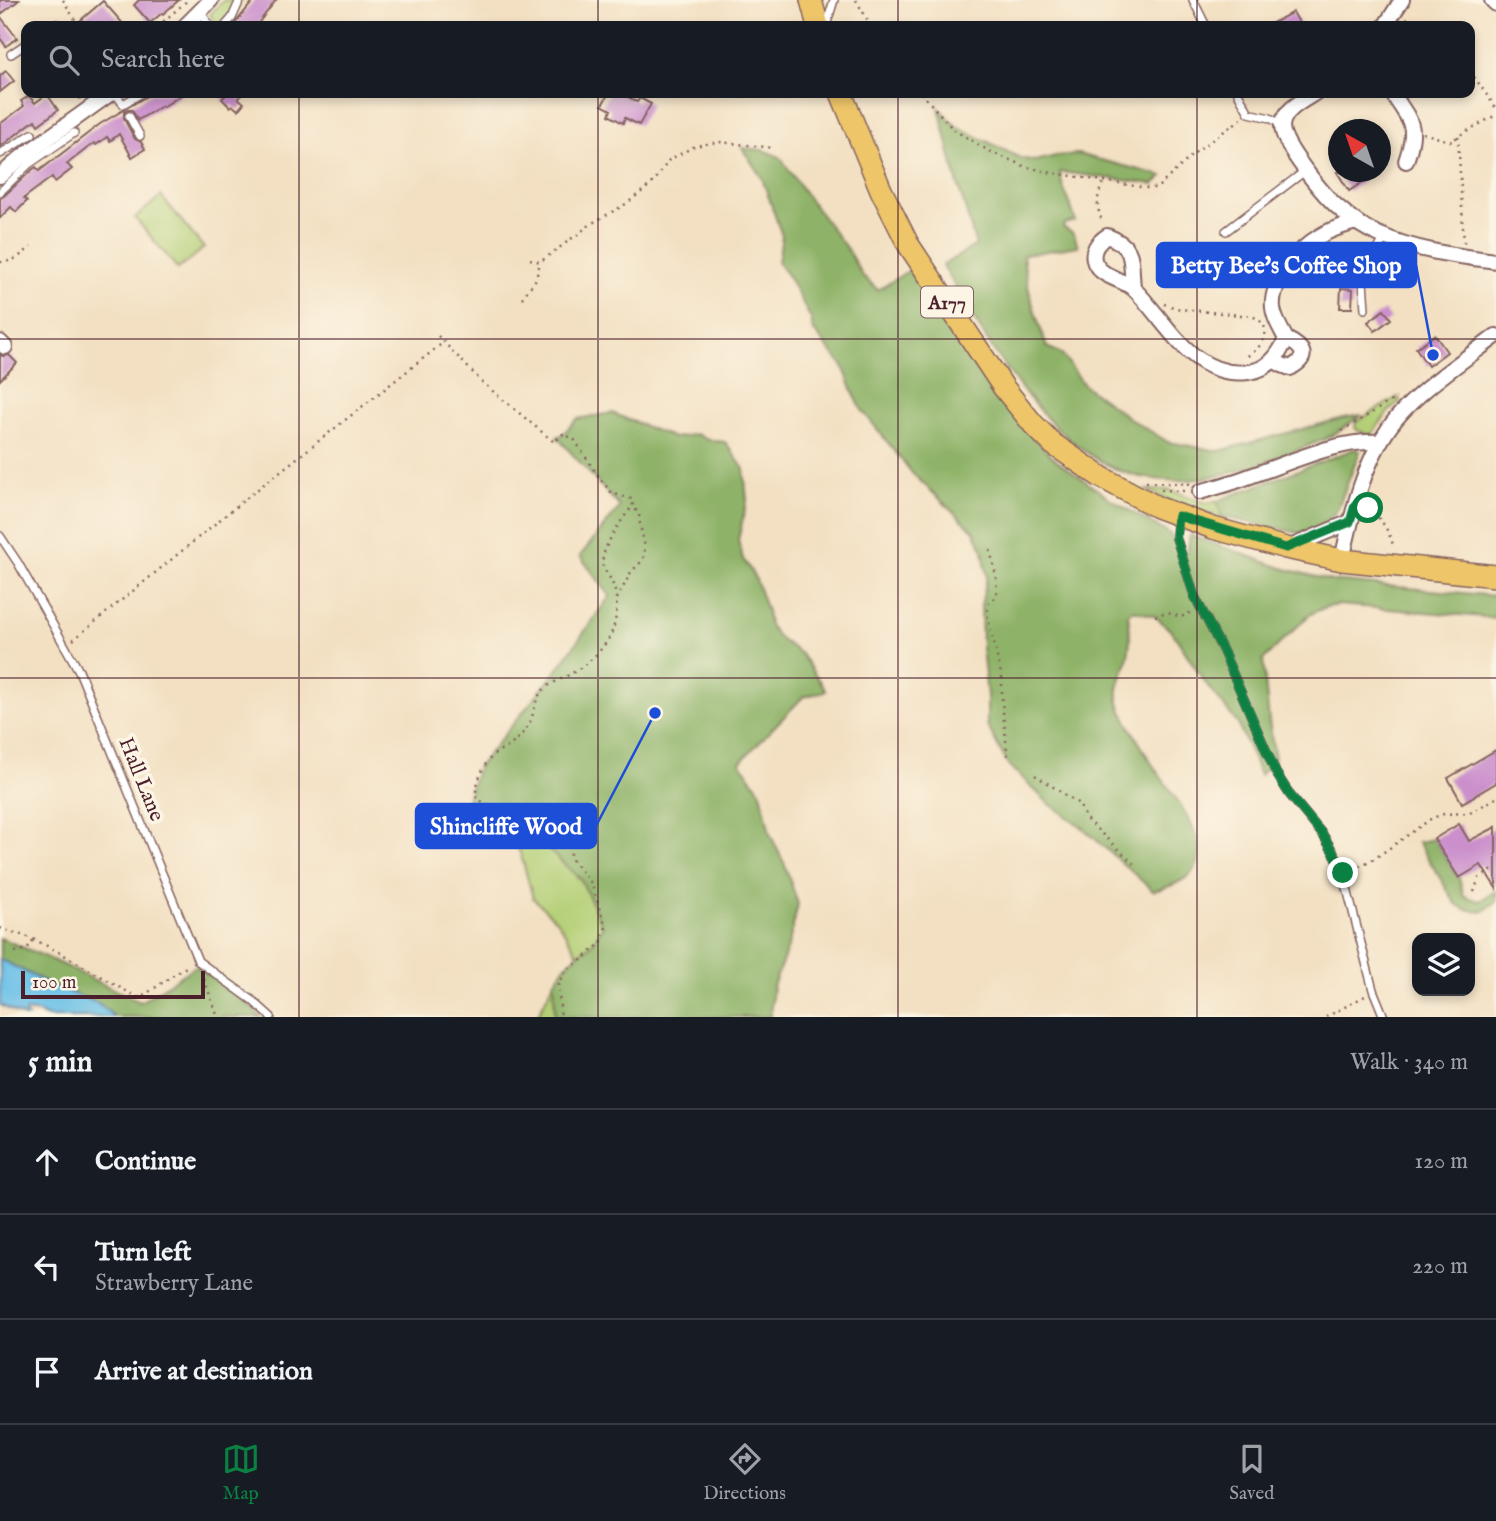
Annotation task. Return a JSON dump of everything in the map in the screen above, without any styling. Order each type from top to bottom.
[{"type":"main road","points":[[811,0],[817,21]]},
{"type":"main road","name":"A177","points":[[843,98],[881,190],[908,244],[1004,388],[1033,424],[1054,444],[1101,477],[1138,489],[1178,516],[1286,548],[1342,560],[1496,576]]},
{"type":"street","points":[[190,21],[212,0]]},
{"type":"street","points":[[1492,0],[1496,4]]},
{"type":"street","points":[[1388,21],[1398,6]]},
{"type":"street","points":[[0,176],[23,156],[106,98]]},
{"type":"street","points":[[1308,98],[1285,116],[1282,126],[1285,137],[1306,171],[1338,208],[1356,222],[1385,237],[1465,258],[1496,261]]},
{"type":"street","points":[[1395,98],[1413,130],[1412,144],[1406,161]]},
{"type":"street","points":[[1274,360],[1290,368],[1302,358],[1302,350],[1298,344],[1286,338],[1273,309],[1273,296],[1281,277],[1299,252],[1318,237],[1356,222]]},
{"type":"street","points":[[1133,287],[1171,335],[1192,355],[1225,372],[1256,371],[1274,360],[1282,350],[1286,338]]},
{"type":"street","points":[[1342,560],[1363,479],[1389,426],[1420,395],[1496,336]]},
{"type":"street","points":[[1198,488],[1352,443],[1380,442]]},
{"type":"street","points":[[1286,548],[1350,522]]},
{"type":"lane","points":[[229,21],[240,0]]},
{"type":"lane","points":[[828,21],[834,0]]},
{"type":"lane","points":[[1193,0],[1204,21]]},
{"type":"lane","points":[[200,11],[207,21]]},
{"type":"lane","points":[[11,54],[21,47]]},
{"type":"lane","points":[[117,98],[140,136]]},
{"type":"lane","points":[[126,110],[137,98]]},
{"type":"lane","points":[[1241,98],[1249,113],[1270,118],[1282,126]]},
{"type":"lane","points":[[0,192],[29,164],[74,133]]},
{"type":"lane","points":[[0,154],[32,134]]},
{"type":"lane","points":[[1226,231],[1306,171]]},
{"type":"lane","points":[[1365,309],[1363,281],[1385,237]]},
{"type":"lane","points":[[1178,516],[1176,537],[1194,595],[1223,651],[1276,773],[1337,858],[1373,990],[1384,1017]]},
{"type":"lane","name":"Hall Lane","points":[[0,536],[79,671],[198,961]]},
{"type":"lane","points":[[198,961],[271,1017]]},
{"type":"path","points":[[164,21],[188,0]]},
{"type":"path","points":[[856,0],[868,21]]},
{"type":"path","points":[[64,1],[76,21]]},
{"type":"path","points":[[1398,6],[1416,21]]},
{"type":"path","points":[[1475,78],[1496,108]]},
{"type":"path","points":[[925,98],[954,130],[1024,166],[1147,188],[1157,188],[1198,150],[1249,113]]},
{"type":"path","points":[[1413,130],[1452,142],[1496,115]]},
{"type":"path","points":[[1458,136],[1465,258]]},
{"type":"path","points":[[522,298],[536,279],[540,262],[654,182],[669,160],[695,146],[719,142],[774,148]]},
{"type":"path","points":[[1103,182],[1097,197],[1097,210],[1104,226]]},
{"type":"path","points":[[0,262],[18,259],[30,247]]},
{"type":"path","points":[[530,259],[540,262]]},
{"type":"path","points":[[1152,310],[1164,304],[1180,309],[1251,316],[1261,321],[1265,327],[1261,344],[1249,356],[1237,359],[1225,372]]},
{"type":"path","points":[[438,336],[483,383],[554,442],[563,434],[575,439],[612,493],[632,499],[639,514],[645,548],[643,560],[631,572],[617,599]]},
{"type":"path","points":[[65,646],[444,342]]},
{"type":"path","points":[[1334,437],[1398,397]]},
{"type":"path","points":[[1138,489],[1198,488]]},
{"type":"path","points":[[1138,489],[1198,488]]},
{"type":"path","points":[[1355,505],[1368,508],[1379,517],[1390,534],[1394,550]]},
{"type":"path","points":[[561,1017],[558,984],[566,970],[601,943],[606,927],[591,883],[572,860],[568,842],[550,827],[541,828],[525,813],[485,803],[475,796],[477,780],[485,765],[498,751],[510,746],[526,729],[538,697],[548,686],[580,668],[610,636],[615,624],[617,599],[614,586],[602,566],[603,553],[623,517],[633,506]]},
{"type":"path","points":[[990,550],[997,595],[989,603],[987,614],[1002,678],[1008,759]]},
{"type":"path","points":[[1156,616],[1167,613],[1184,618],[1200,607]]},
{"type":"path","points":[[1035,775],[1079,804],[1086,819],[1134,863]]},
{"type":"path","points":[[1343,873],[1374,859],[1432,818],[1444,814],[1470,813],[1496,798]]},
{"type":"path","points":[[1474,892],[1479,878],[1496,868]]},
{"type":"path","points":[[0,928],[34,939],[140,998],[198,961],[218,1017]]},
{"type":"path","points":[[15,952],[27,949],[34,939]]},
{"type":"path","points":[[1326,1017],[1373,990]]},
{"type":"green space","points":[[224,0],[242,0],[225,21],[214,21],[210,14]]},
{"type":"green space","points":[[939,108],[956,126],[1020,158],[1035,161],[1078,154],[1163,176],[1154,184],[1060,172],[1075,221],[1064,224],[1063,227],[1074,234],[1078,246],[1023,255],[1032,302],[1047,347],[1062,354],[1084,385],[1129,418],[1168,442],[1219,451],[1362,415],[1327,438],[1248,468],[1191,480],[1147,478],[1114,468],[1082,449],[1053,424],[1001,361],[943,265],[976,245]]},
{"type":"green space","points":[[742,148],[763,150],[780,157],[847,249],[862,275],[878,290],[911,269],[995,393],[1032,437],[1056,460],[1112,500],[1170,534],[1179,551],[1187,554],[1190,535],[1282,568],[1332,581],[1496,596],[1496,618],[1339,605],[1325,607],[1309,615],[1263,660],[1275,759],[1260,775],[1238,724],[1204,681],[1173,633],[1155,616],[1133,610],[1128,614],[1130,646],[1119,685],[1119,703],[1152,764],[1192,825],[1199,852],[1195,869],[1190,874],[1172,885],[1153,891],[1083,828],[1047,802],[1007,763],[987,725],[981,606],[987,577],[983,550],[974,531],[913,474],[862,410],[843,366],[813,330],[811,319],[790,279],[778,263],[782,236],[762,178]]},
{"type":"green space","points":[[161,196],[204,248],[178,269],[135,218]]},
{"type":"green space","points":[[1398,397],[1400,401],[1372,434],[1357,430],[1356,422]]},
{"type":"green space","points":[[612,413],[674,438],[696,434],[708,440],[725,442],[744,469],[747,501],[738,540],[743,559],[755,577],[769,625],[780,639],[801,654],[826,691],[803,697],[740,762],[761,792],[770,834],[784,863],[798,904],[788,947],[773,986],[770,1017],[555,1017],[554,982],[565,966],[592,944],[603,927],[581,879],[543,845],[467,799],[478,767],[554,674],[610,596],[580,556],[620,507],[557,437],[577,419]]},
{"type":"green space","points":[[1354,449],[1360,451],[1337,510],[1317,528],[1299,533],[1222,517],[1217,501]]},
{"type":"green space","points":[[1145,490],[1169,490],[1206,503],[1217,501],[1222,517],[1181,505]]},
{"type":"green space","points":[[506,823],[543,845],[581,880],[603,927],[592,944],[578,954],[558,922],[533,898],[521,855]]},
{"type":"green space","points":[[1434,839],[1459,878],[1464,896],[1479,901],[1496,891],[1496,902],[1482,912],[1465,909],[1456,904],[1418,842]]},
{"type":"green space","points":[[0,938],[140,1002],[196,966],[247,1003],[261,1017],[115,1017],[98,1003],[55,987],[0,959]]},
{"type":"green space","points":[[554,982],[555,1017],[537,1017]]},
{"type":"water","points":[[0,959],[55,987],[98,1003],[115,1017],[48,1017],[26,1011],[28,1017],[24,1017],[0,1005]]},
{"type":"building","points":[[0,0],[19,0],[0,15]]},
{"type":"building","points":[[139,0],[179,0],[152,21],[148,21],[134,5]]},
{"type":"building","points":[[254,0],[276,0],[260,21],[237,21]]},
{"type":"building","points":[[103,1],[121,21],[80,21]]},
{"type":"building","points":[[1293,12],[1298,21],[1276,21]]},
{"type":"building","points":[[0,16],[17,38],[6,46],[0,38]]},
{"type":"building","points":[[6,71],[14,81],[0,92],[0,76]]},
{"type":"building","points":[[26,98],[31,98],[35,103],[42,98],[50,98],[58,110],[38,125],[35,120],[0,147],[0,124],[24,106],[21,101]]},
{"type":"building","points":[[144,98],[176,98],[138,120],[132,110],[124,112],[124,119],[135,139],[141,142],[145,149],[132,157],[119,134],[110,141],[107,137],[96,145],[94,143],[67,164],[72,169],[55,182],[52,177],[24,198],[27,201],[16,212],[11,207],[0,218],[0,198],[33,169],[36,167],[39,171],[100,124]]},
{"type":"building","points":[[238,98],[244,103],[238,110],[222,99]]},
{"type":"building","points":[[606,98],[630,98],[637,102],[640,98],[651,104],[639,125],[625,118],[623,123],[609,115],[611,110],[602,105]]},
{"type":"building","points":[[1343,182],[1363,182],[1349,191]]},
{"type":"building","points":[[1341,288],[1353,289],[1352,308],[1340,308]]},
{"type":"building","points":[[1384,310],[1391,319],[1375,331],[1368,322]]},
{"type":"building","points":[[1435,335],[1447,352],[1428,366],[1416,348]]},
{"type":"building","points":[[0,355],[9,355],[17,363],[0,380]]},
{"type":"building","points":[[1496,750],[1496,783],[1462,803],[1448,778]]},
{"type":"building","points":[[1459,824],[1469,841],[1496,827],[1496,888],[1481,865],[1459,878],[1434,839]]},
{"type":"place","name":"Betty Bee's Coffee Shop","points":[[1433,355]]},
{"type":"place","name":"Shincliffe Wood","points":[[655,713]]},
{"type":"route","points":[[1343,873],[1323,835],[1290,795],[1276,773],[1223,651],[1194,595],[1176,537],[1178,516],[1286,548],[1350,522],[1355,505],[1368,508]]}]
